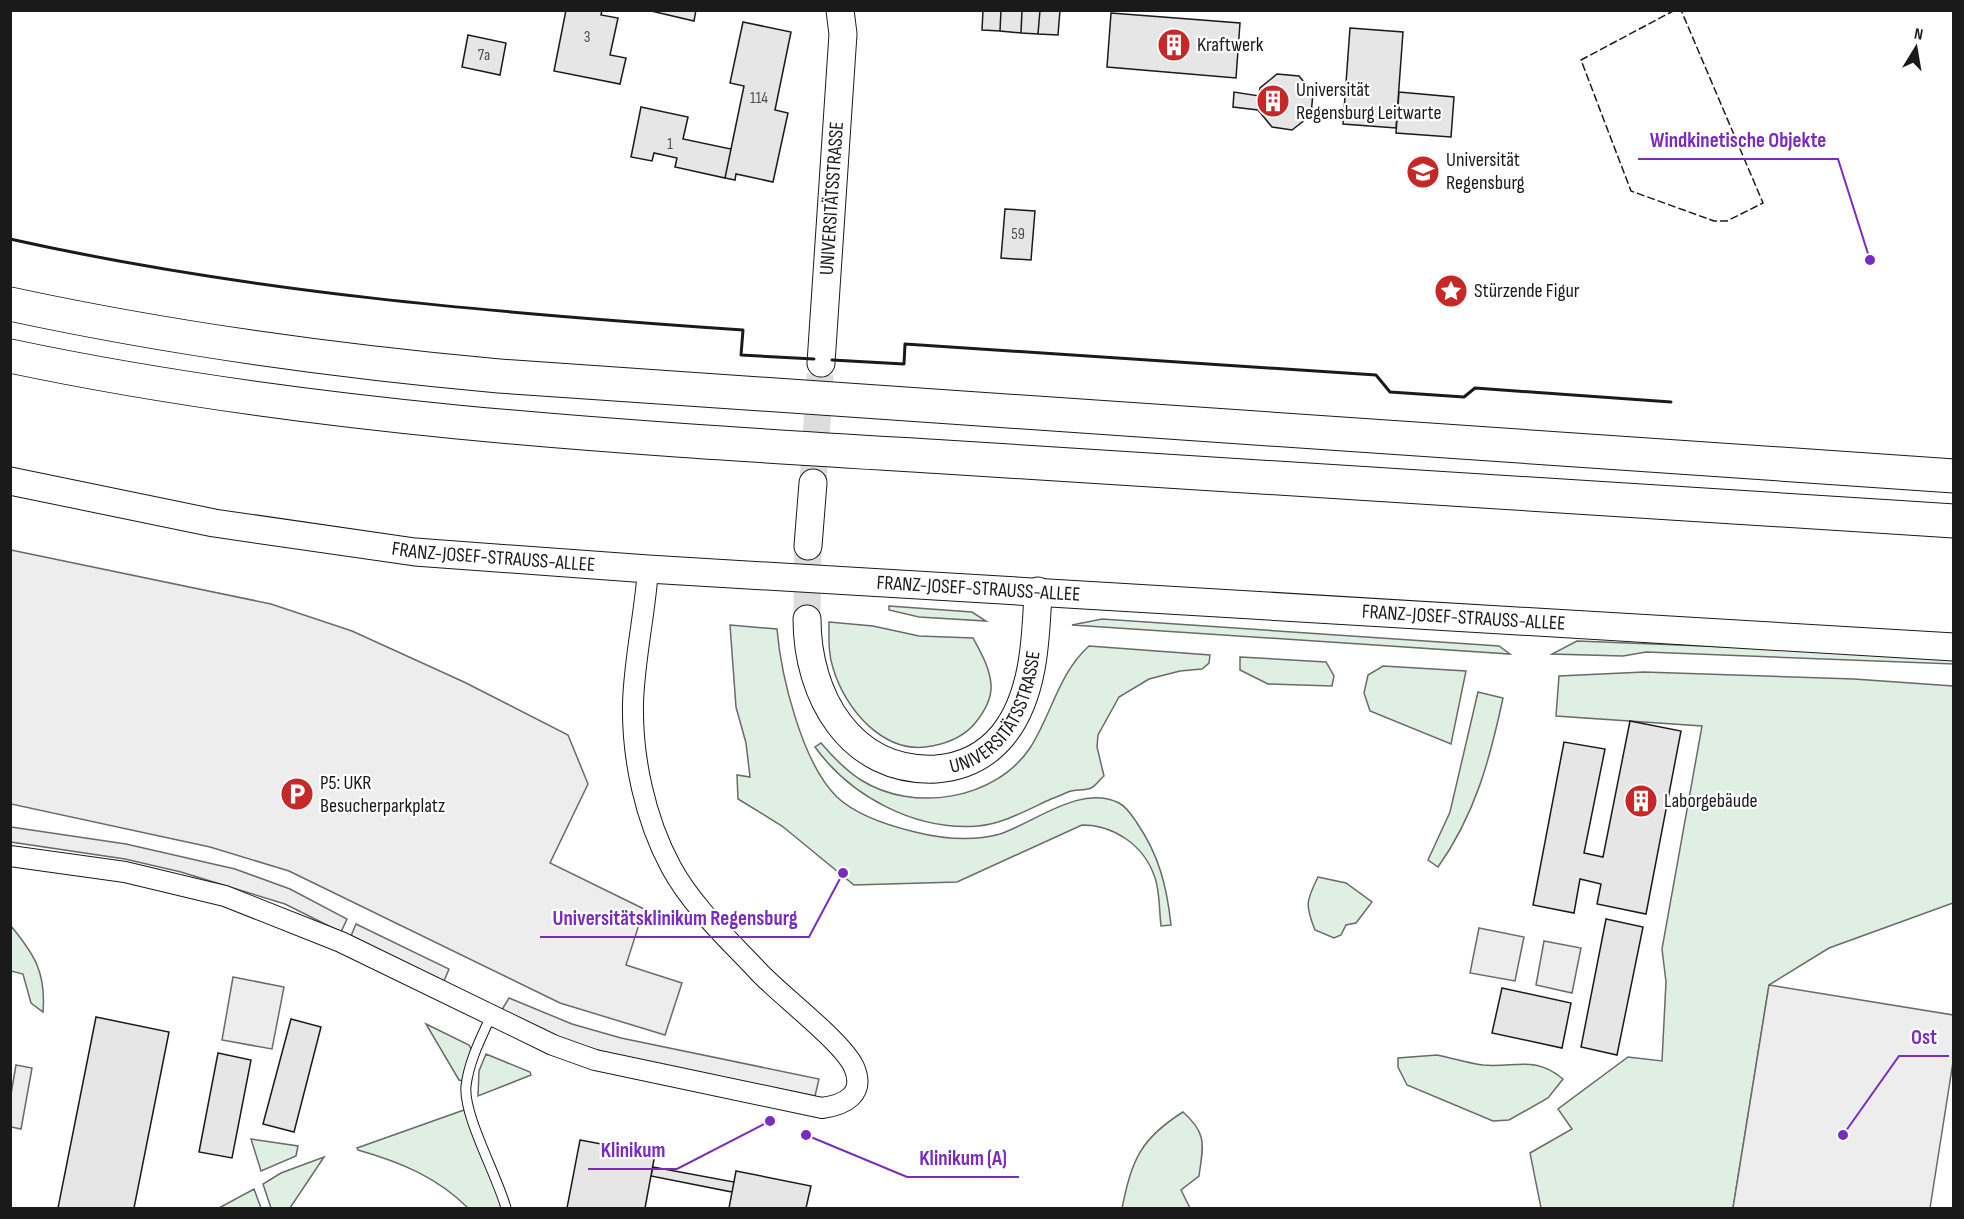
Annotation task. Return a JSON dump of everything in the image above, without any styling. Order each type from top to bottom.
[{"type":"highway","points":[[10,304],[130,329],[359,364],[499,376],[1953,476]]},
{"type":"highway","points":[[10,356],[241,396],[494,426],[841,451],[1953,521]]},
{"type":"street","name":"UNIVERSITÄTSSTRASSE","points":[[821,363],[845,18]]},
{"type":"street","name":"FRANZ-JOSEF-STRAUSS-ALLEE","points":[[10,481],[214,523],[415,552],[648,569],[1953,647]]},
{"type":"street","points":[[808,546],[813,483]]},
{"type":"street","points":[[10,856],[125,872],[225,896],[341,942],[553,1045],[595,1060],[702,1085],[822,1108],[842,1106],[852,1096],[857,1083],[854,1068],[760,974],[707,915],[671,867],[650,817],[637,759],[633,704],[648,569]]},
{"type":"street","name":"UNIVERSITÄTSSTRASSE","points":[[807,619],[812,665],[822,694],[834,718],[853,741],[882,760],[908,768],[952,768],[971,762],[989,749],[1003,735],[1014,717],[1027,685],[1036,637],[1038,591]]},
{"type":"lane","points":[[491,1016],[469,1071],[466,1088],[467,1105],[494,1171],[506,1209]]},
{"type":"green space","points":[[889,606],[972,612],[986,621],[919,617],[889,610]]},
{"type":"green space","points":[[1102,619],[1499,646],[1510,654],[1072,625]]},
{"type":"green space","points":[[829,622],[873,626],[919,636],[973,638],[985,661],[991,685],[985,710],[967,731],[938,745],[914,747],[898,744],[883,737],[857,713],[839,684],[830,657]]},
{"type":"green space","points":[[730,625],[777,629],[783,670],[795,718],[813,763],[837,797],[845,803],[874,819],[905,830],[968,839],[1000,834],[1074,801],[1104,798],[1119,803],[1135,821],[1151,847],[1164,884],[1171,925],[1161,926],[1156,881],[1143,855],[1135,846],[1116,833],[1094,826],[1082,825],[957,882],[854,885],[782,826],[738,799],[737,775],[750,777],[746,743],[736,707]]},
{"type":"green space","points":[[1577,641],[1953,656],[1954,664],[1646,652],[1623,656],[1552,654]]},
{"type":"green space","points":[[1089,646],[1210,655],[1209,663],[1202,669],[1180,671],[1149,679],[1119,697],[1098,735],[1097,747],[1104,776],[1095,786],[1068,792],[1016,816],[987,825],[955,826],[931,823],[909,816],[866,795],[830,765],[815,747],[821,743],[861,780],[882,790],[904,796],[928,798],[952,796],[975,790],[996,780],[1015,766],[1030,748],[1070,669]]},
{"type":"green space","points":[[1240,657],[1326,662],[1334,676],[1332,686],[1268,684],[1240,670]]},
{"type":"green space","points":[[1383,666],[1466,671],[1451,744],[1370,711],[1364,693],[1368,675]]},
{"type":"green space","points":[[1644,672],[1854,679],[1953,686],[1953,903],[1829,948],[1769,985],[1733,1208],[1541,1208],[1530,1153],[1572,1129],[1558,1109],[1628,1057],[1662,1061],[1666,982],[1662,949],[1702,726],[1556,716],[1559,676]]},
{"type":"green space","points":[[1478,692],[1503,698],[1498,721],[1480,786],[1462,827],[1438,867],[1428,860],[1450,812]]},
{"type":"green space","points":[[1318,877],[1346,883],[1372,902],[1356,923],[1346,925],[1341,935],[1334,938],[1315,930],[1308,909],[1309,898]]},
{"type":"green space","points":[[11,926],[27,946],[41,975],[43,1012],[31,1003],[23,974],[11,971]]},
{"type":"green space","points":[[426,1024],[469,1045],[471,1049],[463,1081],[459,1080]]},
{"type":"green space","points":[[486,1054],[530,1072],[531,1075],[478,1096],[479,1071]]},
{"type":"green space","points":[[1437,1055],[1483,1065],[1534,1065],[1543,1067],[1563,1079],[1548,1098],[1509,1120],[1493,1121],[1407,1085],[1398,1067],[1398,1058]]},
{"type":"green space","points":[[464,1110],[504,1208],[468,1208],[431,1179],[357,1148]]},
{"type":"green space","points":[[1183,1112],[1197,1127],[1202,1141],[1199,1176],[1181,1190],[1190,1208],[1122,1208],[1134,1164],[1140,1152],[1157,1132]]},
{"type":"green space","points":[[251,1139],[298,1146],[296,1156],[261,1171]]},
{"type":"green space","points":[[324,1157],[290,1208],[271,1208],[263,1184],[281,1173]]},
{"type":"green space","points":[[254,1189],[261,1208],[219,1208]]},
{"type":"shaded area","name":"P5: UKR Besucherparkplatz","points":[[11,550],[271,604],[352,631],[464,682],[568,735],[588,784],[550,863],[644,909],[626,965],[682,983],[665,1035],[560,1003],[289,871],[210,847],[11,804]]},
{"type":"shaded area","points":[[11,827],[126,844],[235,869],[290,889],[347,919],[341,932],[285,904],[181,872],[125,859],[11,842]]},
{"type":"shaded area","points":[[356,924],[449,969],[444,981],[351,936]]},
{"type":"shaded area","points":[[1479,928],[1524,937],[1515,981],[1470,973]]},
{"type":"shaded area","points":[[1544,941],[1581,948],[1572,993],[1536,985]]},
{"type":"shaded area","points":[[233,977],[284,987],[272,1049],[222,1040]]},
{"type":"shaded area","points":[[1769,985],[1953,1015],[1953,1062],[1930,1208],[1733,1208]]},
{"type":"shaded area","points":[[509,998],[572,1024],[621,1038],[819,1079],[815,1096],[617,1056],[567,1041],[500,1013]]},
{"type":"shaded area","points":[[16,1065],[32,1068],[21,1129],[11,1127],[11,1094]]},
{"type":"building","points":[[566,10],[602,10],[601,15],[618,18],[610,55],[626,58],[620,84],[554,71]]},
{"type":"building","points":[[647,10],[696,10],[694,21]]},
{"type":"building","points":[[983,10],[1001,10],[1000,31],[982,30]]},
{"type":"building","points":[[1001,10],[1022,10],[1021,33],[1000,31]]},
{"type":"building","points":[[1022,10],[1040,10],[1038,34],[1021,33]]},
{"type":"building","points":[[1040,10],[1060,10],[1058,35],[1038,34]]},
{"type":"building","name":"Kraftwerk","points":[[1111,13],[1240,23],[1236,78],[1107,67]]},
{"type":"building","points":[[743,22],[791,32],[775,110],[788,113],[773,182],[736,174],[735,180],[725,178],[744,86],[730,83]]},
{"type":"building","points":[[1350,28],[1403,32],[1396,128],[1343,124]]},
{"type":"building","points":[[468,35],[506,43],[500,75],[462,67]]},
{"type":"building","name":"Universität Regensburg Leitwarte","points":[[1277,74],[1299,76],[1313,93],[1311,115],[1292,130],[1272,127],[1258,110],[1233,107],[1234,92],[1259,96],[1260,88]]},
{"type":"building","points":[[1399,92],[1454,97],[1451,137],[1396,133]]},
{"type":"building","points":[[641,107],[688,117],[683,139],[731,149],[725,178],[675,167],[677,158],[654,153],[652,161],[631,157]]},
{"type":"building","points":[[1005,209],[1035,211],[1031,260],[1001,258]]},
{"type":"building","name":"Laborgebäude","points":[[1630,721],[1681,731],[1646,914],[1597,904],[1601,884],[1580,879],[1574,913],[1533,905],[1564,742],[1605,749],[1584,853],[1603,857]]},
{"type":"building","points":[[1606,919],[1643,927],[1617,1055],[1581,1047]]},
{"type":"building","points":[[1502,988],[1571,1003],[1562,1048],[1492,1033]]},
{"type":"building","points":[[96,1017],[169,1032],[134,1208],[58,1208]]},
{"type":"building","points":[[291,1019],[321,1027],[294,1132],[263,1124]]},
{"type":"building","points":[[218,1053],[251,1060],[232,1158],[199,1152]]},
{"type":"building","points":[[580,1140],[655,1154],[645,1208],[567,1208]]},
{"type":"building","points":[[653,1167],[734,1182],[732,1192],[651,1176]]},
{"type":"building","points":[[736,1171],[811,1186],[806,1208],[729,1208]]},
{"type":"tunnel","points":[[813,483],[821,363]]},
{"type":"tunnel","points":[[807,619],[808,546]]},
{"type":"fence","points":[[1675,10],[1581,60],[1631,191],[1714,221],[1727,221],[1763,203],[1681,10]]},
{"type":"wall","points":[[10,239],[101,258],[283,287],[467,308],[743,330],[741,355],[814,359]]},
{"type":"wall","points":[[832,360],[904,364],[905,344],[1376,375],[1390,392],[1464,397],[1475,388],[1671,402]]},
{"type":"place","name":"Kraftwerk","points":[[1174,45]]},
{"type":"place","name":"Universität Regensburg Leitwarte","points":[[1273,101]]},
{"type":"place","name":"Universität Regensburg","points":[[1423,172]]},
{"type":"place","name":"Windkinetische Objekte","points":[[1870,260]]},
{"type":"place","name":"Stürzende Figur","points":[[1451,291]]},
{"type":"place","name":"P5: UKR Besucherparkplatz","points":[[297,794]]},
{"type":"place","name":"Laborgebäude","points":[[1641,801]]},
{"type":"place","name":"Universitätsklinikum Regensburg","points":[[843,873]]},
{"type":"place","name":"Klinikum","points":[[770,1121]]},
{"type":"place","name":"Klinikum (A)","points":[[806,1135]]},
{"type":"place","name":"Ost","points":[[1843,1135]]}]
